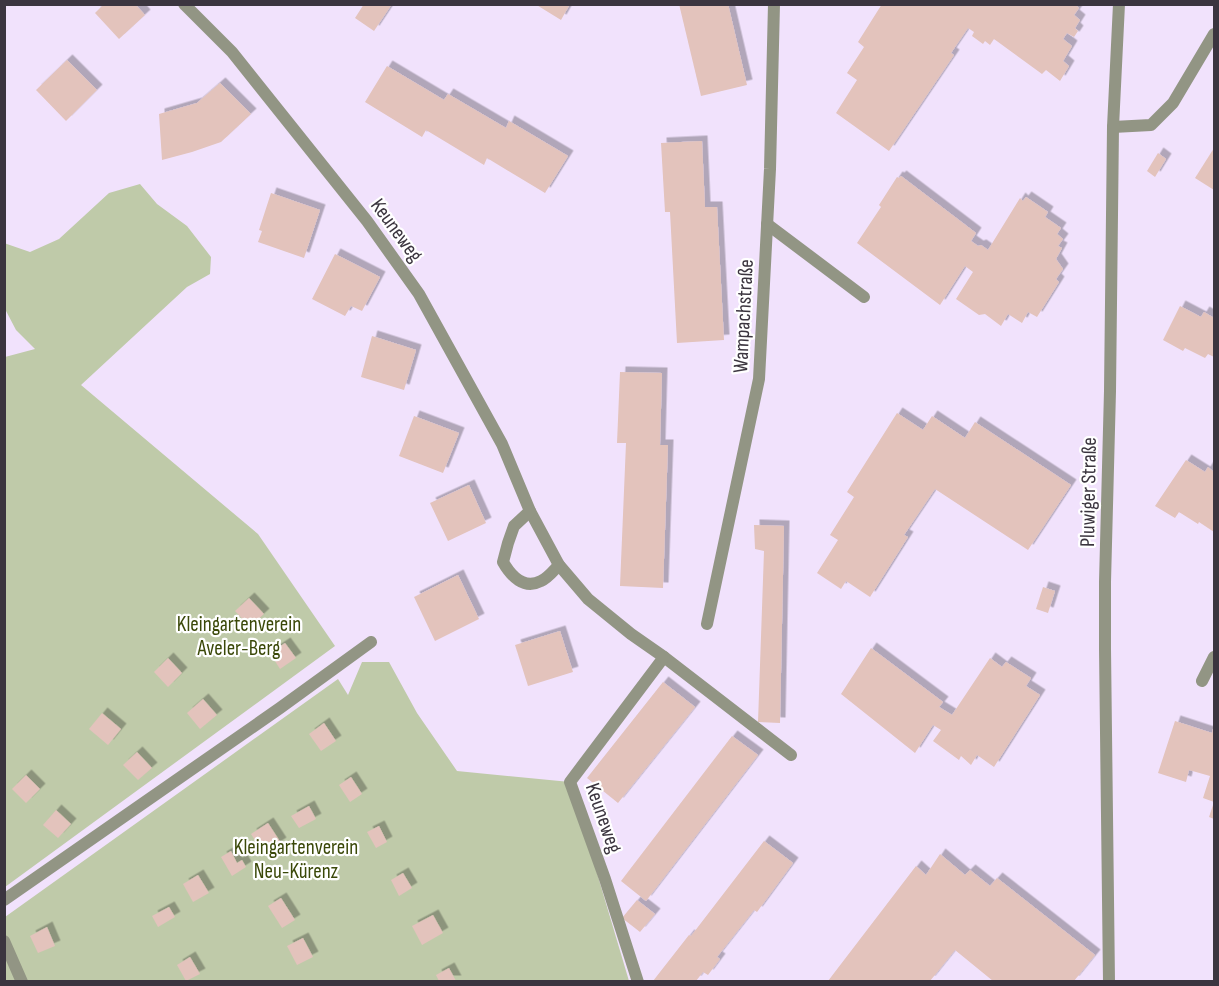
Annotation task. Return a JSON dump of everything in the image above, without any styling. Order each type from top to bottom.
[{"type":"street","name":"Keuneweg","points":[[184,4],[232,52],[368,221],[413,285],[502,444],[530,511],[559,565],[588,599],[791,755]]},
{"type":"street","name":"Wampachstraße","points":[[707,624],[759,379],[770,169],[774,4]]},
{"type":"street","name":"Pluwiger Straße","points":[[1109,981],[1105,638],[1113,127],[1119,4]]},
{"type":"street","points":[[1113,127],[1151,125],[1173,103],[1215,34]]},
{"type":"street","points":[[767,224],[864,297]]},
{"type":"street","points":[[530,511],[514,526],[503,562],[510,574],[519,581],[531,585],[543,580],[559,565]]},
{"type":"street","points":[[4,900],[371,642]]},
{"type":"street","name":"Keuneweg","points":[[638,981],[570,782],[664,657]]},
{"type":"street","points":[[1202,681],[1214,659]]},
{"type":"street","points":[[4,941],[22,981]]},
{"type":"green space","name":"Kleingartenverein Aveler-Berg","points":[[140,184],[157,204],[187,226],[211,257],[210,274],[187,287],[81,385],[258,534],[335,646],[5,887],[5,357],[35,349],[16,330],[5,309],[4,243],[30,252],[59,239],[109,193]]},
{"type":"green space","name":"Kleingartenverein Neu-Kürenz","points":[[362,662],[389,662],[417,713],[457,771],[570,782],[629,981],[5,982],[5,917],[338,679],[348,695]]},
{"type":"building","points":[[104,4],[135,4],[145,15],[119,39],[95,13]]},
{"type":"building","points":[[364,4],[392,4],[374,31],[355,18]]},
{"type":"building","points":[[535,4],[570,4],[561,20]]},
{"type":"building","points":[[679,4],[728,4],[747,85],[701,96]]},
{"type":"building","points":[[882,4],[1075,4],[1079,8],[1074,15],[1080,20],[1075,28],[1078,31],[1074,37],[1067,33],[1063,39],[1072,46],[1063,61],[1069,66],[1060,81],[1046,70],[1042,74],[994,39],[990,45],[985,41],[983,44],[972,36],[974,32],[968,28],[951,53],[954,55],[889,151],[836,113],[857,80],[847,73],[864,47],[858,42]]},
{"type":"building","points":[[67,60],[97,90],[66,121],[36,90]]},
{"type":"building","points":[[387,66],[444,100],[448,94],[506,128],[509,121],[568,156],[545,193],[487,158],[484,165],[426,130],[422,137],[365,102]]},
{"type":"building","points":[[220,83],[251,114],[221,142],[162,160],[159,114],[197,103]]},
{"type":"building","points":[[702,141],[705,207],[717,207],[724,340],[677,343],[670,212],[665,212],[661,143]]},
{"type":"building","points":[[1214,148],[1214,190],[1195,178]]},
{"type":"building","points":[[1158,153],[1166,159],[1155,177],[1147,171]]},
{"type":"building","points":[[901,176],[976,233],[971,241],[988,250],[1020,198],[1023,201],[1026,197],[1048,212],[1045,217],[1061,228],[1057,234],[1063,239],[1058,246],[1062,248],[1056,259],[1063,269],[1056,279],[1059,282],[1037,317],[1028,312],[1022,323],[1008,314],[1001,326],[985,314],[979,315],[956,299],[973,272],[965,266],[940,305],[857,243],[881,207],[879,205],[897,177]]},
{"type":"building","points":[[271,193],[320,210],[304,258],[258,242],[262,231],[259,230]]},
{"type":"building","points":[[335,254],[380,277],[362,311],[351,306],[345,316],[312,299]]},
{"type":"building","points":[[1180,306],[1201,317],[1204,312],[1214,318],[1214,357],[1208,354],[1205,358],[1185,348],[1183,351],[1163,340]]},
{"type":"building","points":[[372,336],[416,350],[404,390],[361,377]]},
{"type":"building","points":[[620,372],[662,373],[660,445],[668,445],[663,588],[620,586],[626,443],[617,443]]},
{"type":"building","points":[[897,413],[923,430],[932,416],[965,438],[975,422],[1071,485],[1028,550],[935,489],[904,535],[908,537],[870,597],[846,581],[841,589],[817,573],[838,540],[830,535],[854,497],[847,492]]},
{"type":"building","points":[[414,416],[459,433],[443,473],[399,456]]},
{"type":"building","points":[[1186,460],[1205,472],[1208,467],[1214,472],[1214,532],[1179,512],[1175,518],[1155,506]]},
{"type":"building","points":[[469,485],[486,523],[448,541],[430,503]]},
{"type":"building","points":[[754,525],[784,526],[780,723],[758,722],[764,551],[755,549]]},
{"type":"building","points":[[458,575],[479,619],[435,641],[414,597]]},
{"type":"building","points":[[1043,587],[1055,591],[1048,613],[1036,609]]},
{"type":"building","points":[[249,598],[264,614],[250,627],[235,611]]},
{"type":"building","points":[[560,631],[573,672],[528,686],[515,645]]},
{"type":"building","points":[[285,643],[296,658],[280,669],[270,653]]},
{"type":"building","points":[[871,648],[943,702],[939,707],[952,715],[990,658],[1002,667],[1006,662],[1031,678],[1026,686],[1040,695],[994,767],[977,755],[971,765],[961,756],[959,760],[933,741],[941,730],[933,725],[915,753],[841,694]]},
{"type":"building","points":[[168,658],[182,673],[168,687],[154,672]]},
{"type":"building","points":[[663,682],[695,707],[618,803],[587,778]]},
{"type":"building","points":[[203,699],[217,715],[200,729],[187,713]]},
{"type":"building","points":[[102,713],[121,729],[108,745],[89,729]]},
{"type":"building","points":[[1175,721],[1212,733],[1214,725],[1214,802],[1203,798],[1210,776],[1189,770],[1186,782],[1158,773]]},
{"type":"building","points":[[324,723],[336,741],[321,751],[309,734]]},
{"type":"building","points":[[732,736],[758,755],[646,901],[621,881]]},
{"type":"building","points":[[137,752],[152,768],[138,780],[123,765]]},
{"type":"building","points":[[26,775],[40,789],[26,803],[12,789]]},
{"type":"building","points":[[351,777],[362,794],[350,802],[339,785]]},
{"type":"building","points":[[1214,802],[1214,819],[1209,817]]},
{"type":"building","points":[[309,806],[316,819],[299,828],[291,816]]},
{"type":"building","points":[[56,810],[71,824],[58,838],[43,825]]},
{"type":"building","points":[[268,823],[281,843],[264,854],[251,834]]},
{"type":"building","points":[[379,826],[387,842],[376,848],[367,832]]},
{"type":"building","points":[[764,841],[793,863],[757,912],[754,910],[717,957],[720,959],[708,975],[703,972],[696,981],[653,981],[689,935],[691,936]]},
{"type":"building","points":[[231,851],[237,863],[242,860],[246,867],[232,876],[221,857]]},
{"type":"building","points":[[940,854],[965,875],[970,870],[990,886],[997,878],[1095,955],[1074,981],[993,981],[955,950],[930,981],[828,981],[916,866],[926,875]]},
{"type":"building","points":[[403,873],[412,888],[399,896],[391,880]]},
{"type":"building","points":[[198,875],[209,893],[193,902],[183,884]]},
{"type":"building","points":[[281,898],[295,920],[282,928],[268,906]]},
{"type":"building","points":[[637,900],[655,914],[640,932],[622,918]]},
{"type":"building","points":[[169,907],[175,917],[158,927],[152,916]]},
{"type":"building","points":[[433,915],[443,933],[422,945],[412,926]]},
{"type":"building","points":[[47,927],[55,946],[38,953],[30,936]]},
{"type":"building","points":[[303,938],[313,957],[297,965],[287,946]]},
{"type":"building","points":[[190,957],[200,974],[186,981],[177,965]]},
{"type":"building","points":[[449,968],[456,981],[439,981],[436,975]]}]
